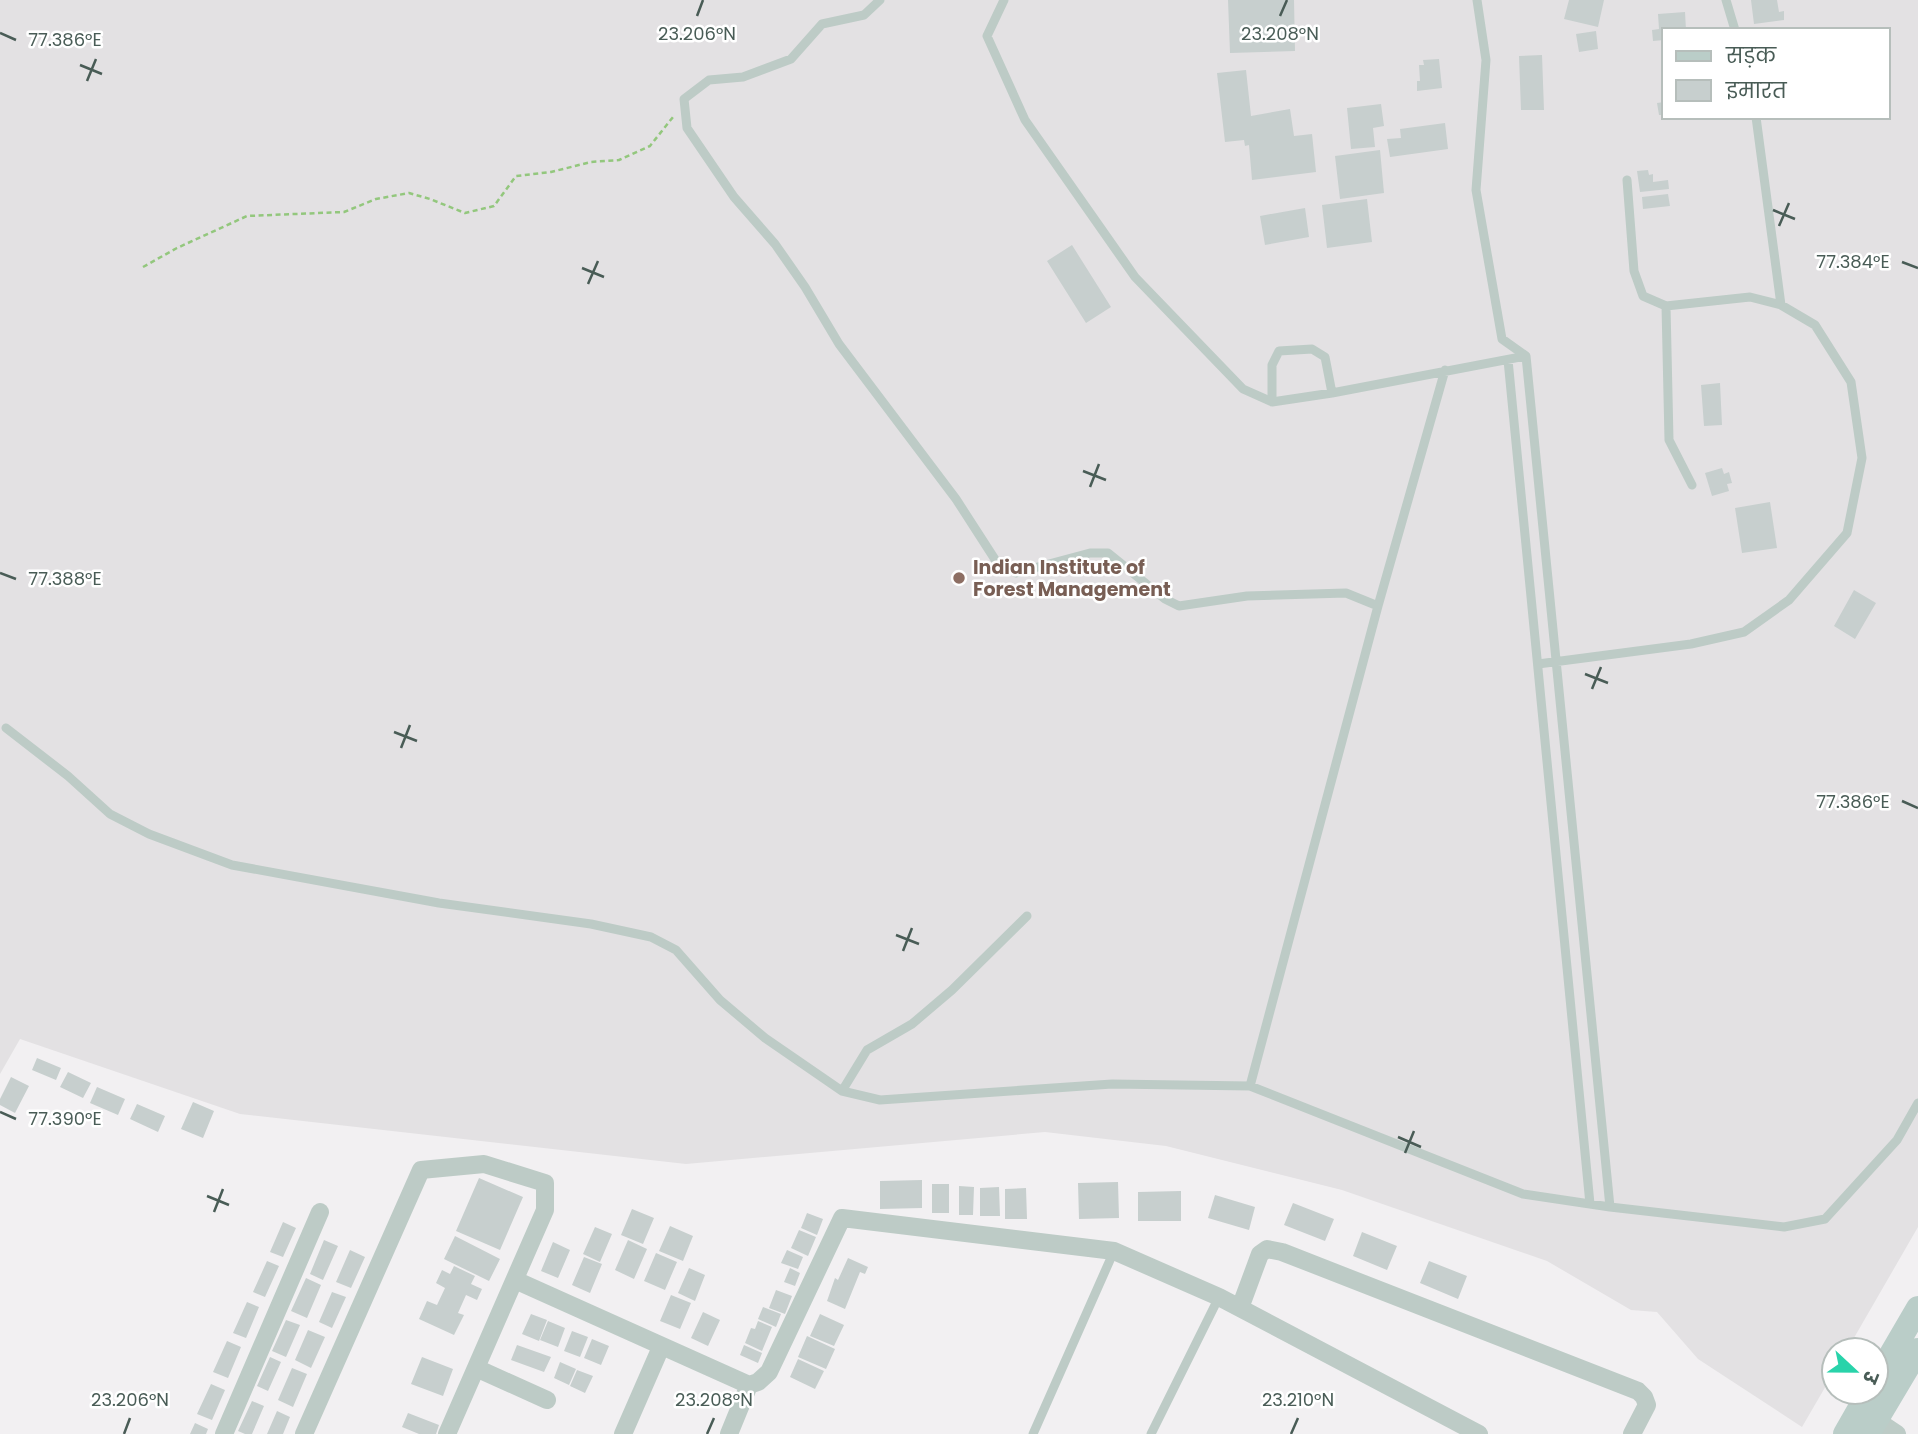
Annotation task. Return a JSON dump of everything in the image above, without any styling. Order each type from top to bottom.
[{"type":"main road","points":[[1890,1356],[1918,1308]]},
{"type":"main road","points":[[1881,1429],[1918,1350]]},
{"type":"main road","points":[[1845,1434],[1861,1406]]},
{"type":"street","points":[[304,1434],[421,1170],[484,1164],[545,1183],[545,1210],[447,1434]]},
{"type":"street","points":[[224,1434],[320,1212]]},
{"type":"street","points":[[515,1280],[749,1385],[758,1382],[769,1372],[842,1218],[1114,1251],[1219,1297],[1479,1434]]},
{"type":"street","points":[[1240,1308],[1260,1254],[1267,1249],[1282,1252],[1638,1391],[1647,1405],[1632,1434]]},
{"type":"street","points":[[622,1434],[661,1347]]},
{"type":"street","points":[[476,1368],[547,1400]]},
{"type":"street","points":[[729,1434],[749,1385]]},
{"type":"lane","points":[[880,0],[864,15],[822,24],[791,60],[743,77],[709,80],[684,99],[687,128],[734,197],[775,244],[839,344],[956,499],[996,561],[1016,573],[1090,553],[1108,553],[1165,600],[1179,606],[1247,596],[1346,593],[1378,606]]},
{"type":"lane","points":[[1004,0],[987,36],[1026,120],[1135,277],[1243,389],[1272,402],[1525,356]]},
{"type":"lane","points":[[1477,0],[1486,60],[1476,190],[1503,339],[1525,356],[1610,1207]]},
{"type":"lane","points":[[1726,0],[1734,28]]},
{"type":"lane","points":[[1756,119],[1781,305]]},
{"type":"lane","points":[[1538,664],[1691,644],[1744,632],[1789,600],[1847,533],[1862,458],[1851,382],[1815,325],[1781,305],[1750,297],[1666,306],[1643,296],[1634,271],[1627,180]]},
{"type":"lane","points":[[1666,306],[1670,440],[1692,485]]},
{"type":"lane","points":[[1272,402],[1272,365],[1279,351],[1312,349],[1325,357],[1332,393]]},
{"type":"lane","points":[[1508,360],[1590,1204]]},
{"type":"lane","points":[[1250,1086],[1378,606],[1445,370]]},
{"type":"lane","points":[[6,728],[68,776],[110,814],[149,834],[232,866],[439,903],[591,924],[651,937],[676,950],[720,1000],[765,1038],[842,1091],[880,1100],[1112,1084],[1250,1086],[1523,1194],[1784,1227],[1825,1219],[1897,1140],[1918,1103]]},
{"type":"lane","points":[[842,1091],[867,1050],[912,1024],[952,990],[1027,916]]},
{"type":"lane","points":[[1033,1434],[1114,1251]]},
{"type":"lane","points":[[1151,1434],[1219,1297]]},
{"type":"path","points":[[143,267],[247,216],[344,212],[376,199],[409,193],[465,213],[494,206],[516,176],[551,172],[591,162],[619,160],[650,146],[684,99]]},
{"type":"shaded area","name":"Indian Institute of Forest Management","points":[[0,0],[1918,0],[1918,1227],[1855,1336],[1820,1336],[1820,1396],[1802,1427],[1698,1359],[1657,1312],[1631,1310],[1547,1261],[1342,1190],[1166,1146],[1045,1132],[686,1164],[240,1114],[20,1039],[0,1074]]},
{"type":"building","points":[[1228,0],[1294,0],[1295,51],[1230,53]]},
{"type":"building","points":[[1569,0],[1604,0],[1598,27],[1564,19]]},
{"type":"building","points":[[1751,0],[1777,0],[1779,12],[1784,11],[1784,20],[1754,24]]},
{"type":"building","points":[[1685,12],[1686,28],[1662,28],[1662,40],[1653,41],[1652,30],[1659,29],[1658,14]]},
{"type":"building","points":[[1596,31],[1598,49],[1579,52],[1576,34]]},
{"type":"building","points":[[1542,55],[1544,110],[1521,110],[1519,56]]},
{"type":"building","points":[[1439,59],[1442,88],[1417,91],[1417,81],[1420,81],[1419,65],[1424,65],[1423,60]]},
{"type":"building","points":[[1246,70],[1251,116],[1290,109],[1294,136],[1312,134],[1316,172],[1252,180],[1249,145],[1245,146],[1244,140],[1225,142],[1217,73]]},
{"type":"building","points":[[1662,102],[1662,115],[1659,115],[1657,103]]},
{"type":"building","points":[[1381,104],[1384,126],[1373,128],[1375,147],[1351,149],[1347,108]]},
{"type":"building","points":[[1445,123],[1448,149],[1390,157],[1387,139],[1401,138],[1400,129]]},
{"type":"building","points":[[1380,150],[1384,193],[1340,199],[1335,156]]},
{"type":"building","points":[[1648,170],[1649,175],[1653,174],[1653,182],[1668,180],[1669,189],[1640,192],[1637,171]]},
{"type":"building","points":[[1668,194],[1670,206],[1643,209],[1642,197]]},
{"type":"building","points":[[1367,199],[1372,242],[1327,248],[1322,205]]},
{"type":"building","points":[[1305,208],[1309,237],[1265,245],[1260,216]]},
{"type":"building","points":[[1072,245],[1111,307],[1086,323],[1047,261]]},
{"type":"building","points":[[1720,383],[1722,425],[1704,426],[1701,385]]},
{"type":"building","points":[[1722,468],[1724,474],[1729,472],[1732,483],[1727,484],[1729,491],[1712,496],[1705,473]]},
{"type":"building","points":[[1770,502],[1777,548],[1742,553],[1735,508]]},
{"type":"building","points":[[1854,590],[1876,603],[1855,639],[1834,626]]},
{"type":"building","points":[[37,1058],[61,1068],[56,1080],[32,1070]]},
{"type":"building","points":[[68,1072],[91,1083],[83,1098],[60,1087]]},
{"type":"building","points":[[11,1077],[29,1086],[15,1113],[0,1105],[0,1099]]},
{"type":"building","points":[[97,1087],[125,1099],[118,1115],[90,1103]]},
{"type":"building","points":[[193,1102],[214,1111],[203,1138],[181,1129]]},
{"type":"building","points":[[137,1104],[165,1116],[158,1132],[130,1119]]},
{"type":"building","points":[[479,1178],[523,1197],[500,1250],[456,1231]]},
{"type":"building","points":[[922,1180],[922,1208],[880,1209],[880,1181]]},
{"type":"building","points":[[1118,1182],[1119,1218],[1079,1219],[1078,1183]]},
{"type":"building","points":[[932,1184],[949,1184],[949,1213],[932,1213]]},
{"type":"building","points":[[959,1186],[974,1187],[973,1215],[959,1215]]},
{"type":"building","points":[[999,1187],[1000,1216],[980,1216],[980,1188]]},
{"type":"building","points":[[1026,1188],[1027,1219],[1005,1219],[1005,1189]]},
{"type":"building","points":[[1181,1191],[1181,1221],[1138,1221],[1138,1192]]},
{"type":"building","points":[[1215,1195],[1255,1207],[1249,1230],[1208,1218]]},
{"type":"building","points":[[1293,1203],[1334,1219],[1325,1241],[1284,1225]]},
{"type":"building","points":[[632,1209],[654,1218],[643,1244],[621,1235]]},
{"type":"building","points":[[807,1213],[823,1219],[817,1235],[801,1228]]},
{"type":"building","points":[[283,1222],[296,1228],[283,1257],[270,1252]]},
{"type":"building","points":[[670,1226],[693,1236],[683,1261],[659,1251]]},
{"type":"building","points":[[595,1227],[612,1234],[600,1262],[583,1254]]},
{"type":"building","points":[[799,1230],[816,1237],[808,1256],[791,1248]]},
{"type":"building","points":[[1362,1232],[1397,1246],[1387,1270],[1353,1256]]},
{"type":"building","points":[[455,1236],[500,1259],[489,1281],[444,1259]]},
{"type":"building","points":[[324,1240],[338,1246],[323,1280],[310,1274]]},
{"type":"building","points":[[628,1240],[647,1249],[634,1279],[615,1270]]},
{"type":"building","points":[[553,1242],[570,1250],[558,1278],[541,1271]]},
{"type":"building","points":[[350,1250],[365,1257],[351,1288],[336,1282]]},
{"type":"building","points":[[787,1250],[803,1257],[798,1269],[781,1263]]},
{"type":"building","points":[[656,1253],[677,1262],[665,1290],[644,1281]]},
{"type":"building","points":[[584,1257],[602,1264],[590,1293],[572,1285]]},
{"type":"building","points":[[848,1258],[868,1267],[865,1274],[860,1272],[845,1309],[827,1301],[835,1278],[838,1280]]},
{"type":"building","points":[[267,1261],[279,1266],[265,1297],[253,1292]]},
{"type":"building","points":[[1429,1261],[1467,1276],[1458,1299],[1420,1283]]},
{"type":"building","points":[[454,1266],[475,1276],[471,1284],[482,1289],[477,1300],[466,1295],[458,1313],[464,1315],[454,1335],[419,1319],[427,1301],[437,1305],[445,1288],[436,1283],[442,1270],[450,1274]]},
{"type":"building","points":[[689,1268],[705,1275],[695,1301],[678,1293]]},
{"type":"building","points":[[790,1268],[800,1273],[795,1286],[784,1282]]},
{"type":"building","points":[[306,1278],[321,1285],[307,1318],[291,1311]]},
{"type":"building","points":[[776,1290],[792,1296],[785,1314],[769,1308]]},
{"type":"building","points":[[332,1292],[346,1297],[332,1328],[319,1322]]},
{"type":"building","points":[[671,1295],[691,1303],[680,1329],[660,1321]]},
{"type":"building","points":[[247,1302],[259,1307],[246,1338],[233,1333]]},
{"type":"building","points":[[763,1307],[781,1314],[776,1327],[758,1319]]},
{"type":"building","points":[[703,1312],[720,1320],[708,1346],[691,1338]]},
{"type":"building","points":[[531,1314],[547,1320],[539,1341],[522,1334]]},
{"type":"building","points":[[820,1314],[844,1325],[834,1346],[810,1336]]},
{"type":"building","points":[[286,1320],[300,1325],[286,1357],[272,1351]]},
{"type":"building","points":[[548,1321],[565,1328],[558,1347],[540,1340]]},
{"type":"building","points":[[758,1321],[772,1327],[762,1351],[745,1343],[751,1328],[755,1329]]},
{"type":"building","points":[[308,1330],[325,1337],[311,1368],[295,1360]]},
{"type":"building","points":[[572,1331],[588,1337],[580,1357],[564,1351]]},
{"type":"building","points":[[807,1336],[835,1349],[826,1369],[798,1357]]},
{"type":"building","points":[[592,1339],[609,1346],[601,1365],[584,1358]]},
{"type":"building","points":[[227,1341],[241,1347],[228,1378],[213,1372]]},
{"type":"building","points":[[517,1345],[551,1357],[544,1372],[511,1360]]},
{"type":"building","points":[[744,1345],[762,1353],[758,1363],[740,1355]]},
{"type":"building","points":[[270,1357],[281,1362],[268,1391],[257,1386]]},
{"type":"building","points":[[422,1357],[453,1369],[443,1396],[411,1384]]},
{"type":"building","points":[[798,1359],[824,1371],[815,1389],[790,1377]]},
{"type":"building","points":[[560,1362],[576,1369],[569,1385],[554,1378]]},
{"type":"building","points":[[292,1368],[307,1374],[293,1407],[278,1400]]},
{"type":"building","points":[[577,1370],[593,1376],[585,1393],[570,1386]]},
{"type":"building","points":[[211,1384],[225,1390],[212,1420],[197,1414]]},
{"type":"building","points":[[252,1401],[264,1406],[252,1434],[245,1434],[238,1431]]},
{"type":"building","points":[[277,1411],[290,1417],[283,1434],[267,1434]]},
{"type":"building","points":[[408,1413],[439,1425],[436,1434],[419,1434],[402,1427]]},
{"type":"building","points":[[195,1423],[208,1429],[206,1434],[190,1434]]},
{"type":"place","name":"Indian Institute of Forest Management","points":[[959,578]]}]
